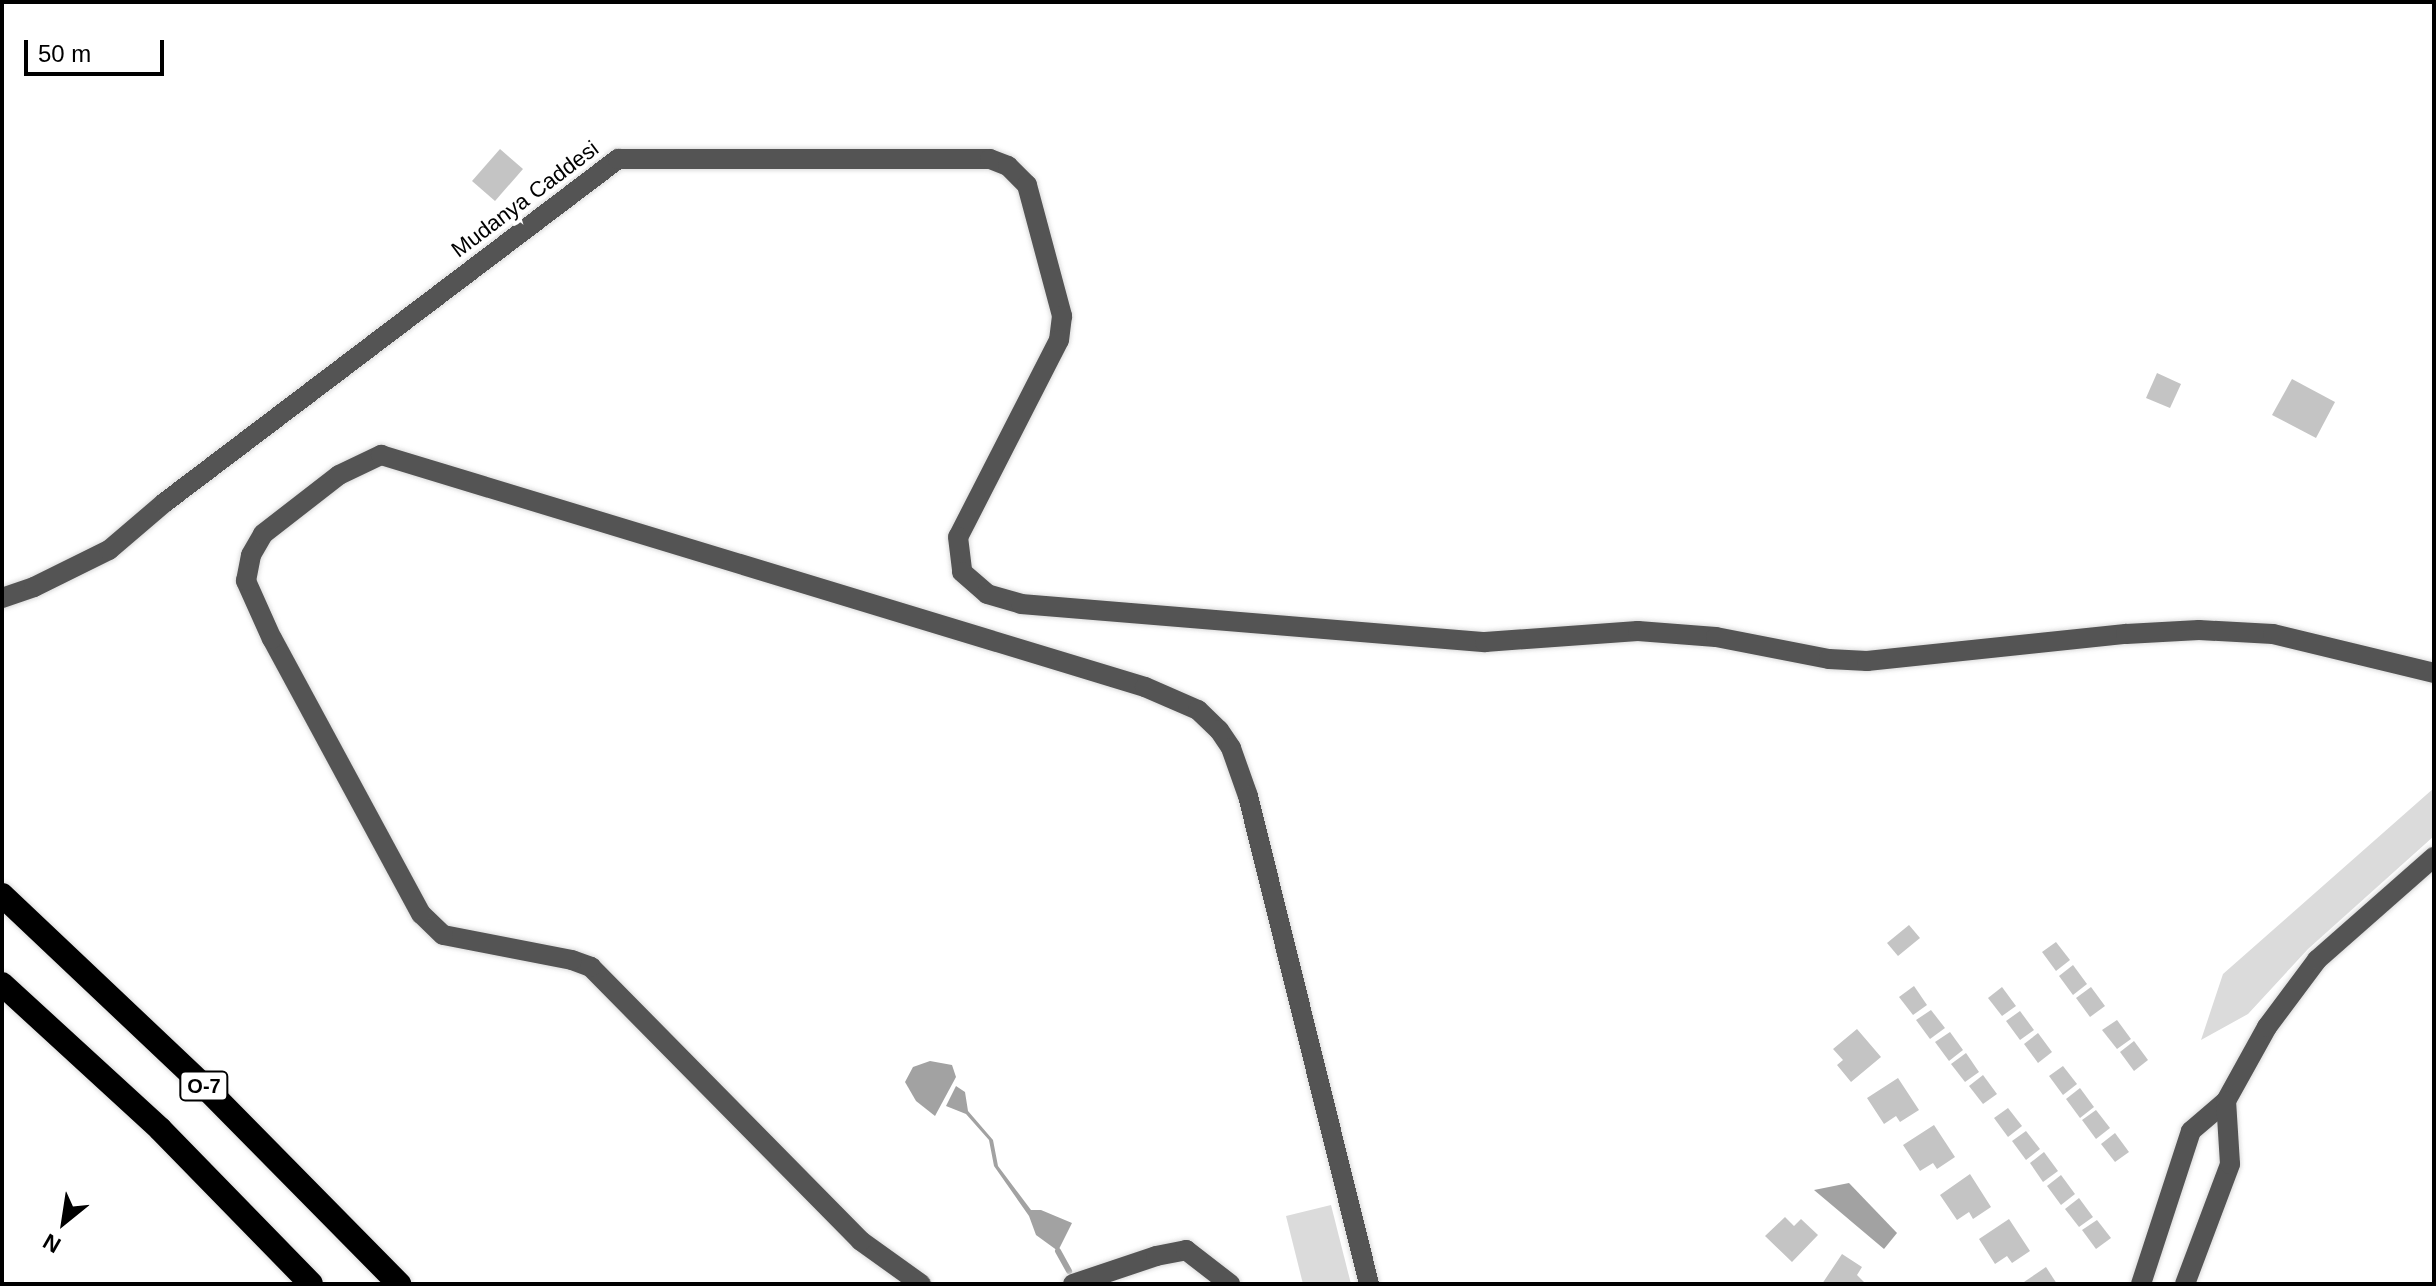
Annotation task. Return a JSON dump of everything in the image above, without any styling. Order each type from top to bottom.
[{"type":"highway","name":"O-7","points":[[2,895],[202,1084],[399,1284]]},
{"type":"highway","name":"O-7","points":[[2,984],[160,1129],[311,1284]]},
{"type":"street","name":"Mudanya Caddesi","points":[[2,598],[34,587],[109,550],[164,503],[618,159],[990,159],[1008,166],[1027,185],[1062,316],[1059,340],[958,537],[962,572],[987,594],[1021,604],[1485,642],[1638,631],[1716,637],[1829,659],[1867,661],[2126,634],[2199,630],[2258,633],[2434,673]]},
{"type":"street","points":[[921,1284],[861,1241],[591,967],[560,957],[443,935],[421,914],[272,639],[246,581],[251,555],[263,534],[339,475],[381,455],[1145,687],[1198,710],[1219,730],[1231,748],[1248,796],[1369,1284]]},
{"type":"street","points":[[2141,1284],[2191,1131],[2226,1101],[2267,1027],[2317,960],[2434,857]]},
{"type":"street","points":[[2185,1284],[2230,1164],[2226,1101]]},
{"type":"street","points":[[1073,1284],[1156,1256],[1186,1250],[1230,1284]]},
{"type":"shaded area","points":[[2434,788],[2434,836],[2308,949],[2248,1014],[2201,1040],[2223,974]]},
{"type":"shaded area","points":[[930,1061],[952,1065],[956,1077],[935,1116],[916,1101],[905,1082],[913,1067]]},
{"type":"shaded area","points":[[956,1086],[965,1092],[968,1111],[993,1140],[998,1166],[1031,1210],[1041,1210],[1072,1223],[1058,1251],[1036,1235],[1029,1216],[994,1166],[989,1140],[966,1114],[946,1106]]},
{"type":"shaded area","points":[[1849,1183],[1897,1233],[1884,1249],[1814,1190]]},
{"type":"shaded area","points":[[1331,1205],[1351,1284],[1303,1284],[1286,1216]]},
{"type":"building","points":[[500,149],[523,169],[495,201],[472,181]]},
{"type":"building","points":[[2157,373],[2181,384],[2170,408],[2146,398]]},
{"type":"building","points":[[2292,379],[2335,402],[2316,438],[2272,415]]},
{"type":"building","points":[[1909,925],[1920,938],[1898,956],[1887,943]]},
{"type":"building","points":[[2056,942],[2070,960],[2056,971],[2042,952]]},
{"type":"building","points":[[2073,965],[2087,984],[2073,995],[2059,976]]},
{"type":"building","points":[[1914,986],[1927,1005],[1913,1015],[1899,997]]},
{"type":"building","points":[[2002,987],[2016,1006],[2002,1016],[1988,998]]},
{"type":"building","points":[[2091,987],[2105,1006],[2090,1017],[2076,998]]},
{"type":"building","points":[[1931,1010],[1945,1028],[1930,1039],[1916,1020]]},
{"type":"building","points":[[2020,1011],[2034,1030],[2020,1040],[2006,1021]]},
{"type":"building","points":[[2117,1020],[2131,1039],[2117,1049],[2102,1030]]},
{"type":"building","points":[[1857,1029],[1881,1057],[1851,1082],[1837,1065],[1843,1060],[1833,1049]]},
{"type":"building","points":[[1950,1032],[1963,1050],[1949,1061],[1935,1042]]},
{"type":"building","points":[[2038,1033],[2052,1052],[2038,1063],[2024,1044]]},
{"type":"building","points":[[2134,1041],[2148,1060],[2134,1071],[2120,1052]]},
{"type":"building","points":[[1966,1053],[1979,1072],[1965,1082],[1951,1064]]},
{"type":"building","points":[[2063,1066],[2077,1084],[2063,1095],[2049,1076]]},
{"type":"building","points":[[1983,1075],[1997,1094],[1983,1104],[1969,1086]]},
{"type":"building","points":[[1898,1078],[1919,1110],[1900,1122],[1896,1116],[1884,1124],[1867,1098]]},
{"type":"building","points":[[2080,1088],[2094,1107],[2080,1118],[2066,1099]]},
{"type":"building","points":[[2008,1108],[2022,1126],[2008,1137],[1994,1118]]},
{"type":"building","points":[[2096,1110],[2110,1128],[2096,1139],[2082,1120]]},
{"type":"building","points":[[1934,1125],[1955,1157],[1937,1169],[1933,1163],[1920,1171],[1903,1145]]},
{"type":"building","points":[[2026,1131],[2040,1149],[2026,1160],[2012,1141]]},
{"type":"building","points":[[2115,1133],[2129,1152],[2115,1162],[2101,1144]]},
{"type":"building","points":[[2044,1152],[2058,1171],[2043,1182],[2030,1163]]},
{"type":"building","points":[[1970,1174],[1991,1207],[1973,1219],[1969,1212],[1957,1220],[1940,1195]]},
{"type":"building","points":[[2061,1175],[2075,1194],[2061,1205],[2047,1186]]},
{"type":"building","points":[[2079,1198],[2093,1217],[2079,1227],[2065,1209]]},
{"type":"building","points":[[1785,1217],[1794,1226],[1801,1219],[1818,1235],[1792,1262],[1765,1236]]},
{"type":"building","points":[[2009,1219],[2030,1251],[2012,1263],[2007,1256],[1995,1264],[1979,1239]]},
{"type":"building","points":[[2097,1220],[2111,1238],[2096,1249],[2082,1230]]},
{"type":"building","points":[[1842,1254],[1862,1267],[1857,1275],[1866,1284],[1822,1284]]},
{"type":"building","points":[[2046,1267],[2057,1284],[2021,1284]]},
{"type":"waterway","points":[[1058,1251],[1069,1271]]}]
